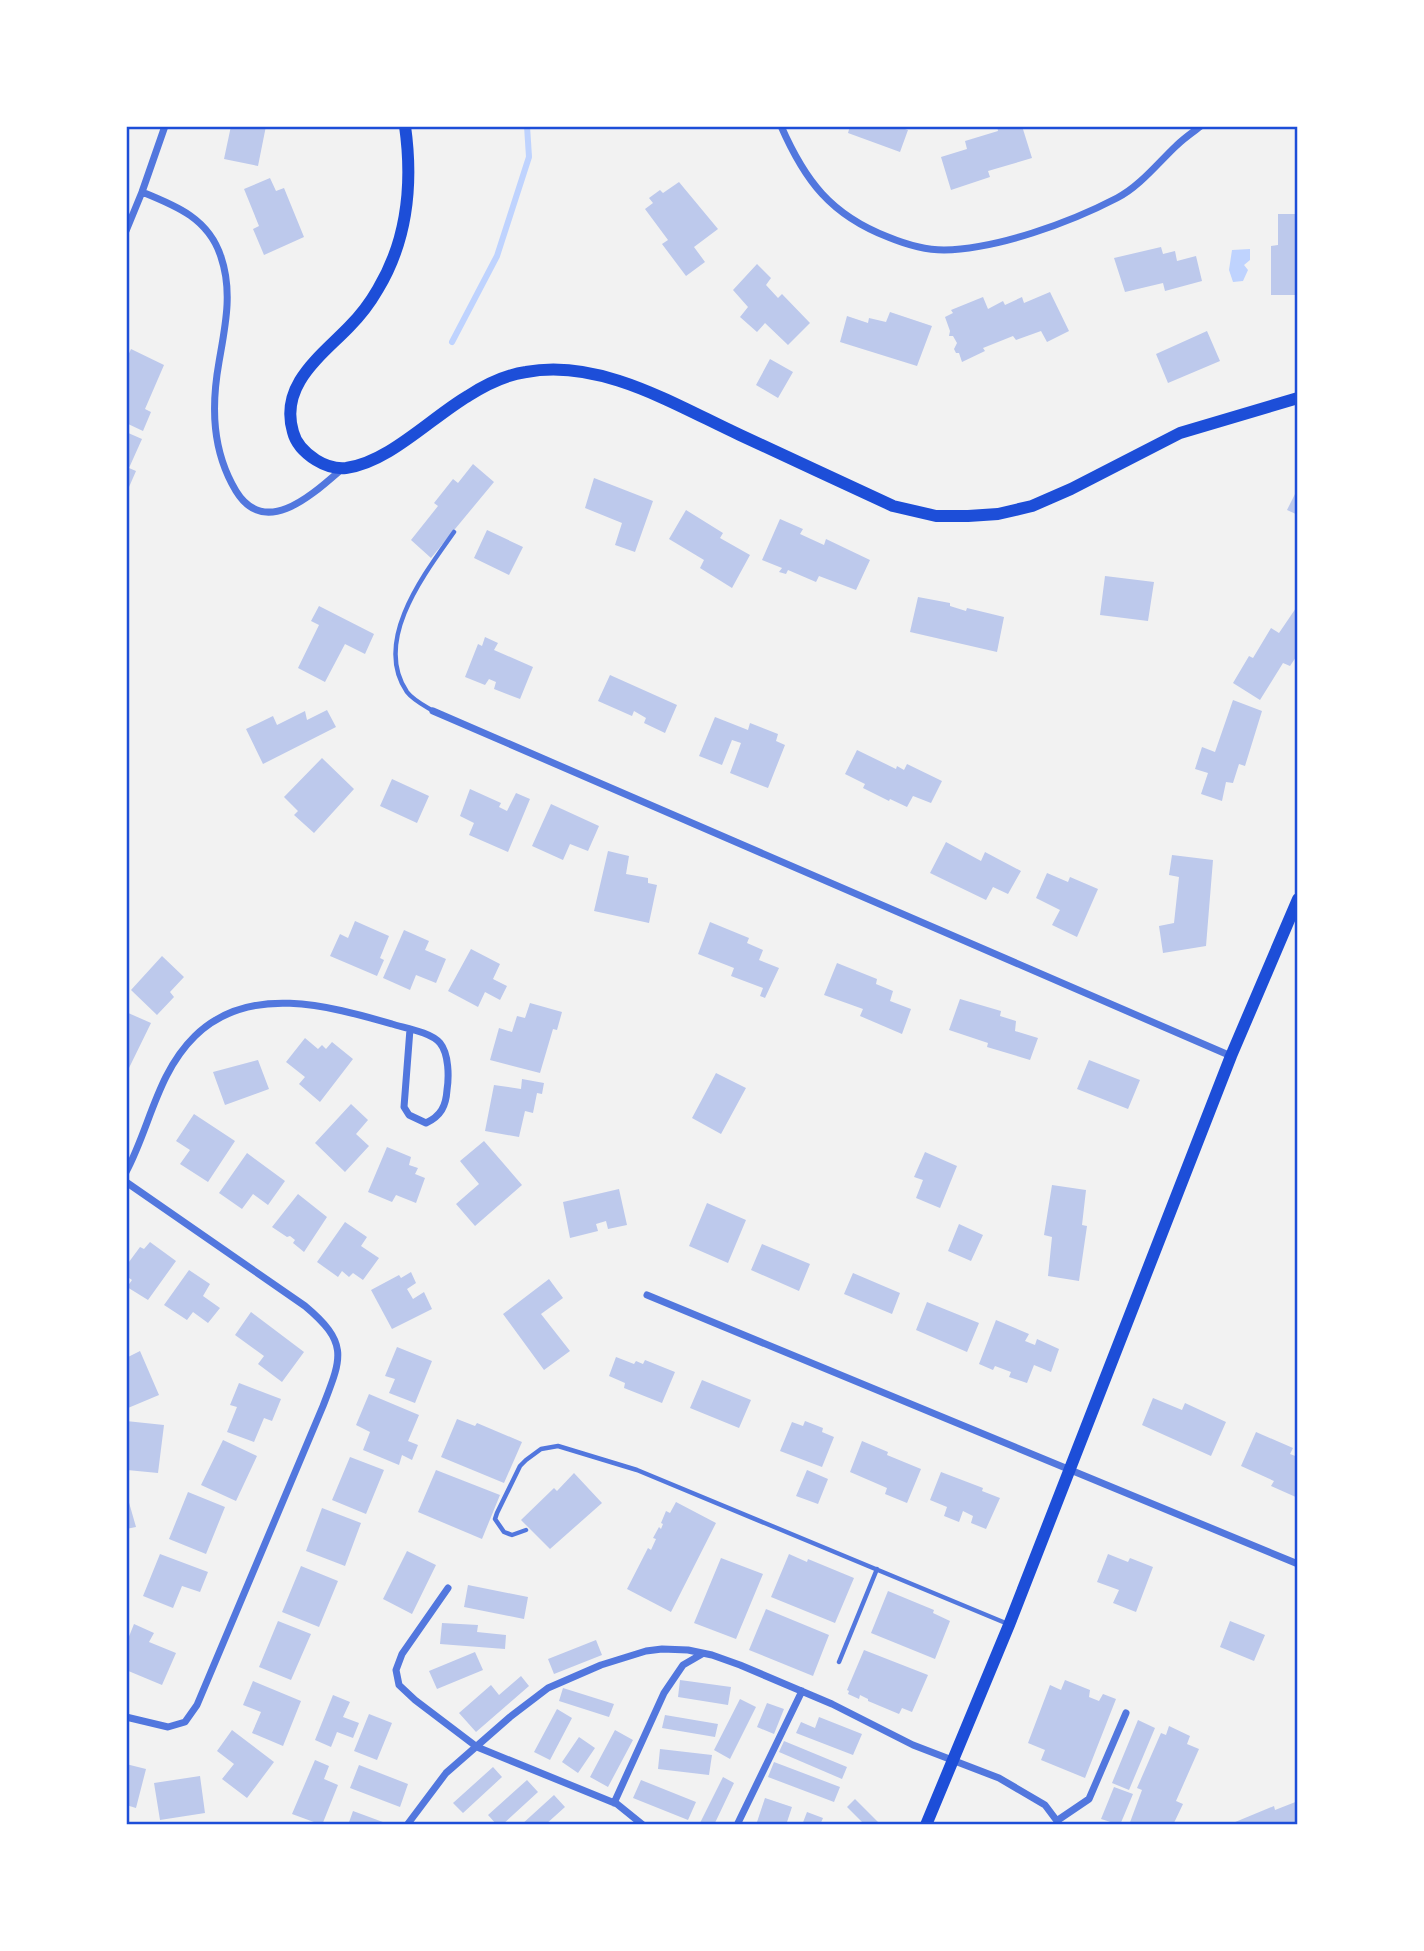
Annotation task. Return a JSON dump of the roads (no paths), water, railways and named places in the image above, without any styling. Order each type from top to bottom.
[{"type":"main road","points":[[405,126],[408,205],[395,256],[377,291],[362,312],[310,365],[295,389],[291,422],[298,443],[321,463],[343,468],[354,466],[382,454],[467,396],[488,385],[527,371],[564,369],[636,387],[894,506],[936,516],[968,516],[998,514],[1032,506],[1180,433],[1298,398]]},
{"type":"main road","points":[[926,1825],[1071,1469],[1231,1056],[1298,899]]},
{"type":"street","points":[[126,231],[165,126]]},
{"type":"street","points":[[780,126],[811,182],[835,207],[862,227],[904,243],[943,250],[1021,237],[1119,198],[1201,126]]},
{"type":"street","points":[[142,192],[189,213],[211,236],[222,258],[227,283],[227,307],[215,395],[215,428],[222,463],[244,503],[265,511],[287,509],[303,501],[343,468]]},
{"type":"street","points":[[433,712],[1231,1056]]},
{"type":"street","points":[[126,1172],[171,1068],[195,1036],[230,1013],[272,1003],[302,1002],[410,1029],[440,1042],[446,1054],[447,1090],[443,1110],[426,1123],[409,1115],[404,1107],[410,1029]]},
{"type":"street","points":[[126,1182],[305,1306],[323,1322],[339,1348],[337,1368],[323,1406],[197,1705],[181,1725],[160,1727],[126,1717]]},
{"type":"street","points":[[647,1295],[1298,1564]]},
{"type":"street","points":[[448,1588],[402,1654],[396,1670],[399,1685],[477,1747],[614,1803],[643,1825]]},
{"type":"street","points":[[407,1825],[446,1773],[548,1688],[601,1665],[646,1651],[662,1649],[703,1654],[740,1665],[802,1691],[913,1745],[953,1759],[1023,1790],[1045,1805],[1059,1823],[1089,1799],[1126,1713]]},
{"type":"street","points":[[614,1803],[664,1693],[683,1665],[703,1654]]},
{"type":"street","points":[[737,1825],[802,1691]]},
{"type":"lane","points":[[433,712],[409,694],[397,673],[396,651],[406,608],[414,591],[454,532]]},
{"type":"lane","points":[[526,1530],[512,1535],[504,1532],[495,1519],[497,1513],[520,1466],[541,1449],[558,1446],[637,1470],[1009,1625]]},
{"type":"lane","points":[[839,1662],[877,1569]]},
{"type":"water","points":[[1250,249],[1250,260],[1244,265],[1248,270],[1243,281],[1233,282],[1229,270],[1232,250]]},
{"type":"waterway","points":[[452,342],[497,256],[529,157],[527,126]]}]
